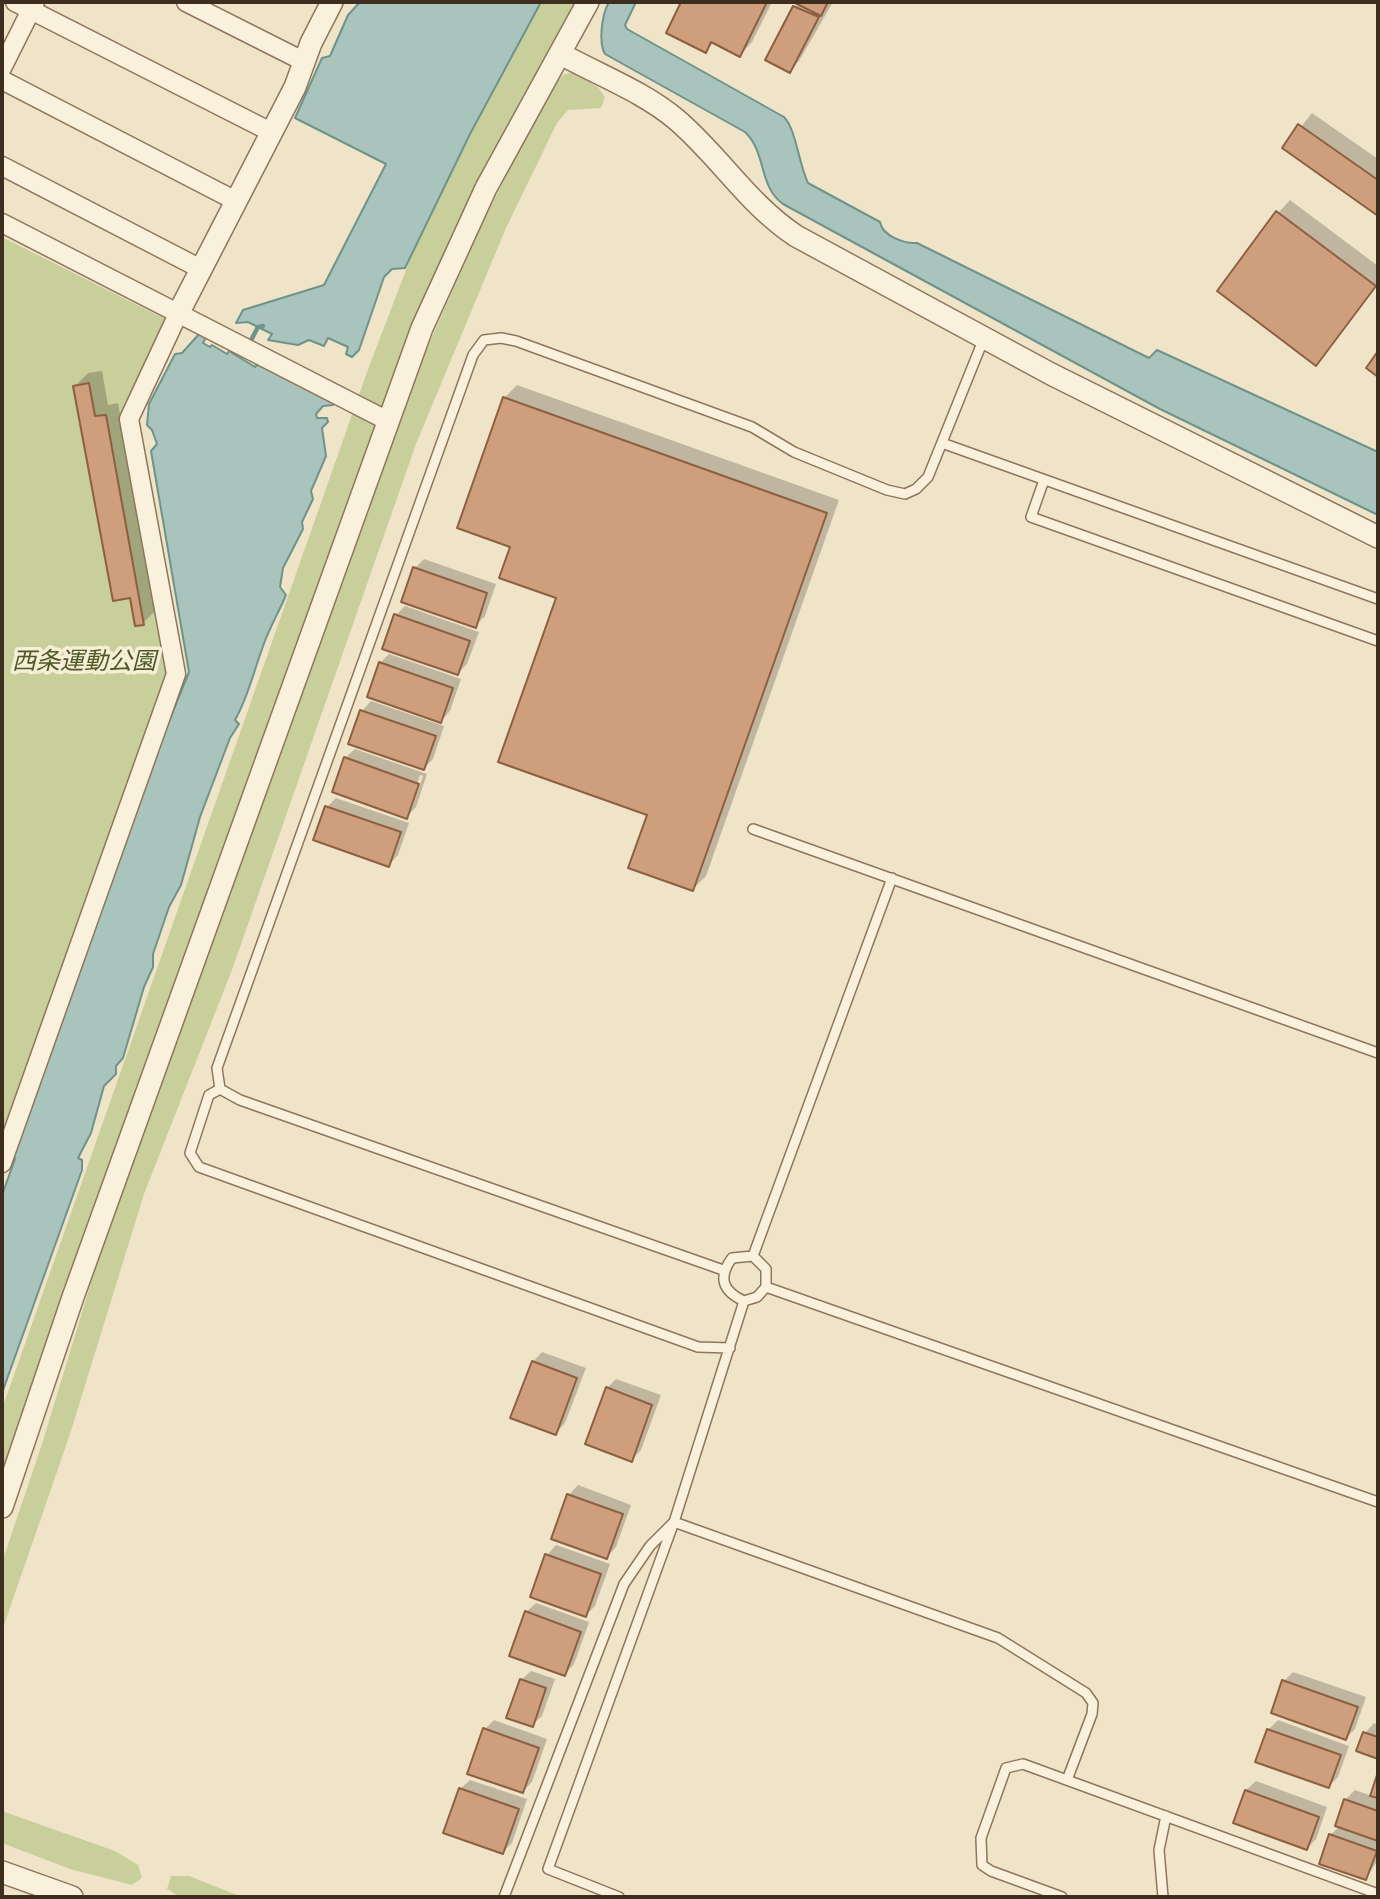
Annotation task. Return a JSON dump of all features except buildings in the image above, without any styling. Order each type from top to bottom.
[{"type":"street","points":[[186,2],[305,61]]},
{"type":"street","points":[[2,1163],[176,674],[129,419],[332,2]]},
{"type":"street","points":[[2,1507],[83,1270],[422,328],[486,188],[588,2]]},
{"type":"street","points":[[2,68],[27,4],[271,132]]},
{"type":"street","points":[[561,54],[675,118],[719,161],[758,208],[774,222],[984,338],[1378,537]]},
{"type":"street","points":[[2,80],[236,201]]},
{"type":"street","points":[[2,166],[201,269]]},
{"type":"street","points":[[2,223],[388,421]]},
{"type":"street","points":[[2,1872],[72,1897]]},
{"type":"lane","points":[[220,1088],[217,1068],[473,355],[484,341],[501,338],[516,341],[739,422],[794,452],[887,490],[905,494],[916,489],[928,477],[984,338]]},
{"type":"lane","points":[[942,443],[1378,599]]},
{"type":"lane","points":[[1044,480],[1031,517],[1378,641]]},
{"type":"lane","points":[[753,829],[1378,1053]]},
{"type":"lane","points":[[753,1256],[892,878]]},
{"type":"lane","points":[[220,1088],[240,1100],[723,1270]]},
{"type":"lane","points":[[220,1088],[209,1095],[190,1153],[199,1167],[698,1347],[730,1348]]},
{"type":"lane","points":[[753,1256],[766,1269],[766,1287],[757,1297],[744,1301],[730,1295],[722,1282],[723,1270],[733,1258],[753,1256]]},
{"type":"lane","points":[[766,1287],[1378,1502]]},
{"type":"lane","points":[[619,1897],[548,1869],[674,1521],[744,1301]]},
{"type":"lane","points":[[674,1521],[998,1638],[1086,1693],[1093,1703],[1092,1714],[1067,1780]]},
{"type":"lane","points":[[504,1897],[624,1584],[650,1546],[674,1521]]},
{"type":"lane","points":[[1062,1897],[982,1865],[981,1838],[1006,1768],[1023,1764],[1378,1894]]},
{"type":"lane","points":[[1163,1897],[1159,1850],[1166,1816]]},
{"type":"green space","points":[[541,2],[579,2],[491,165],[2,1488],[2,1409],[367,372],[419,236],[494,86]]},
{"type":"green space","points":[[572,72],[598,87],[605,97],[601,108],[568,110],[557,123],[506,228],[416,444],[232,970],[144,1194],[70,1434],[2,1631],[2,1562],[42,1444],[97,1263],[144,1125],[420,364],[484,220],[533,122],[552,88],[563,75]]},
{"type":"green space","name":"西条運動公園","points":[[2,237],[169,321],[123,418],[171,674],[2,1150]]},
{"type":"green space","points":[[2,1811],[115,1851],[138,1865],[142,1878],[132,1885],[70,1869],[2,1843]]},
{"type":"green space","points":[[171,1876],[189,1876],[242,1897],[180,1897],[167,1889]]},
{"type":"water","points":[[360,2],[541,2],[470,134],[405,268],[392,269],[384,277],[359,350],[352,357],[346,354],[348,347],[328,338],[324,346],[309,340],[298,345],[268,340],[272,334],[248,322],[236,323],[243,310],[324,285],[386,164],[295,118],[322,58],[330,56],[348,15]]},
{"type":"water","points":[[609,2],[636,2],[625,25],[627,29],[784,117],[792,130],[808,183],[880,222],[889,235],[917,243],[1149,358],[1157,350],[1378,452],[1378,515],[1160,409],[783,204],[770,188],[757,150],[745,132],[605,54],[602,28]]},
{"type":"water","points":[[200,333],[206,337],[203,343],[210,347],[212,345],[227,354],[229,351],[255,367],[259,363],[335,400],[333,405],[323,406],[316,414],[317,418],[327,418],[328,422],[322,428],[326,456],[311,491],[313,499],[302,522],[303,529],[283,568],[280,587],[286,595],[264,642],[247,694],[235,720],[239,724],[230,738],[200,817],[181,885],[169,907],[153,954],[153,967],[144,987],[123,1058],[116,1066],[116,1074],[104,1086],[91,1133],[78,1158],[82,1160],[82,1170],[2,1393],[2,1195],[15,1159],[13,1155],[149,770],[189,672],[151,451],[157,444],[147,425],[149,404],[175,354],[182,353]]},
{"type":"waterway","points":[[248,346],[258,327],[263,326]]}]
